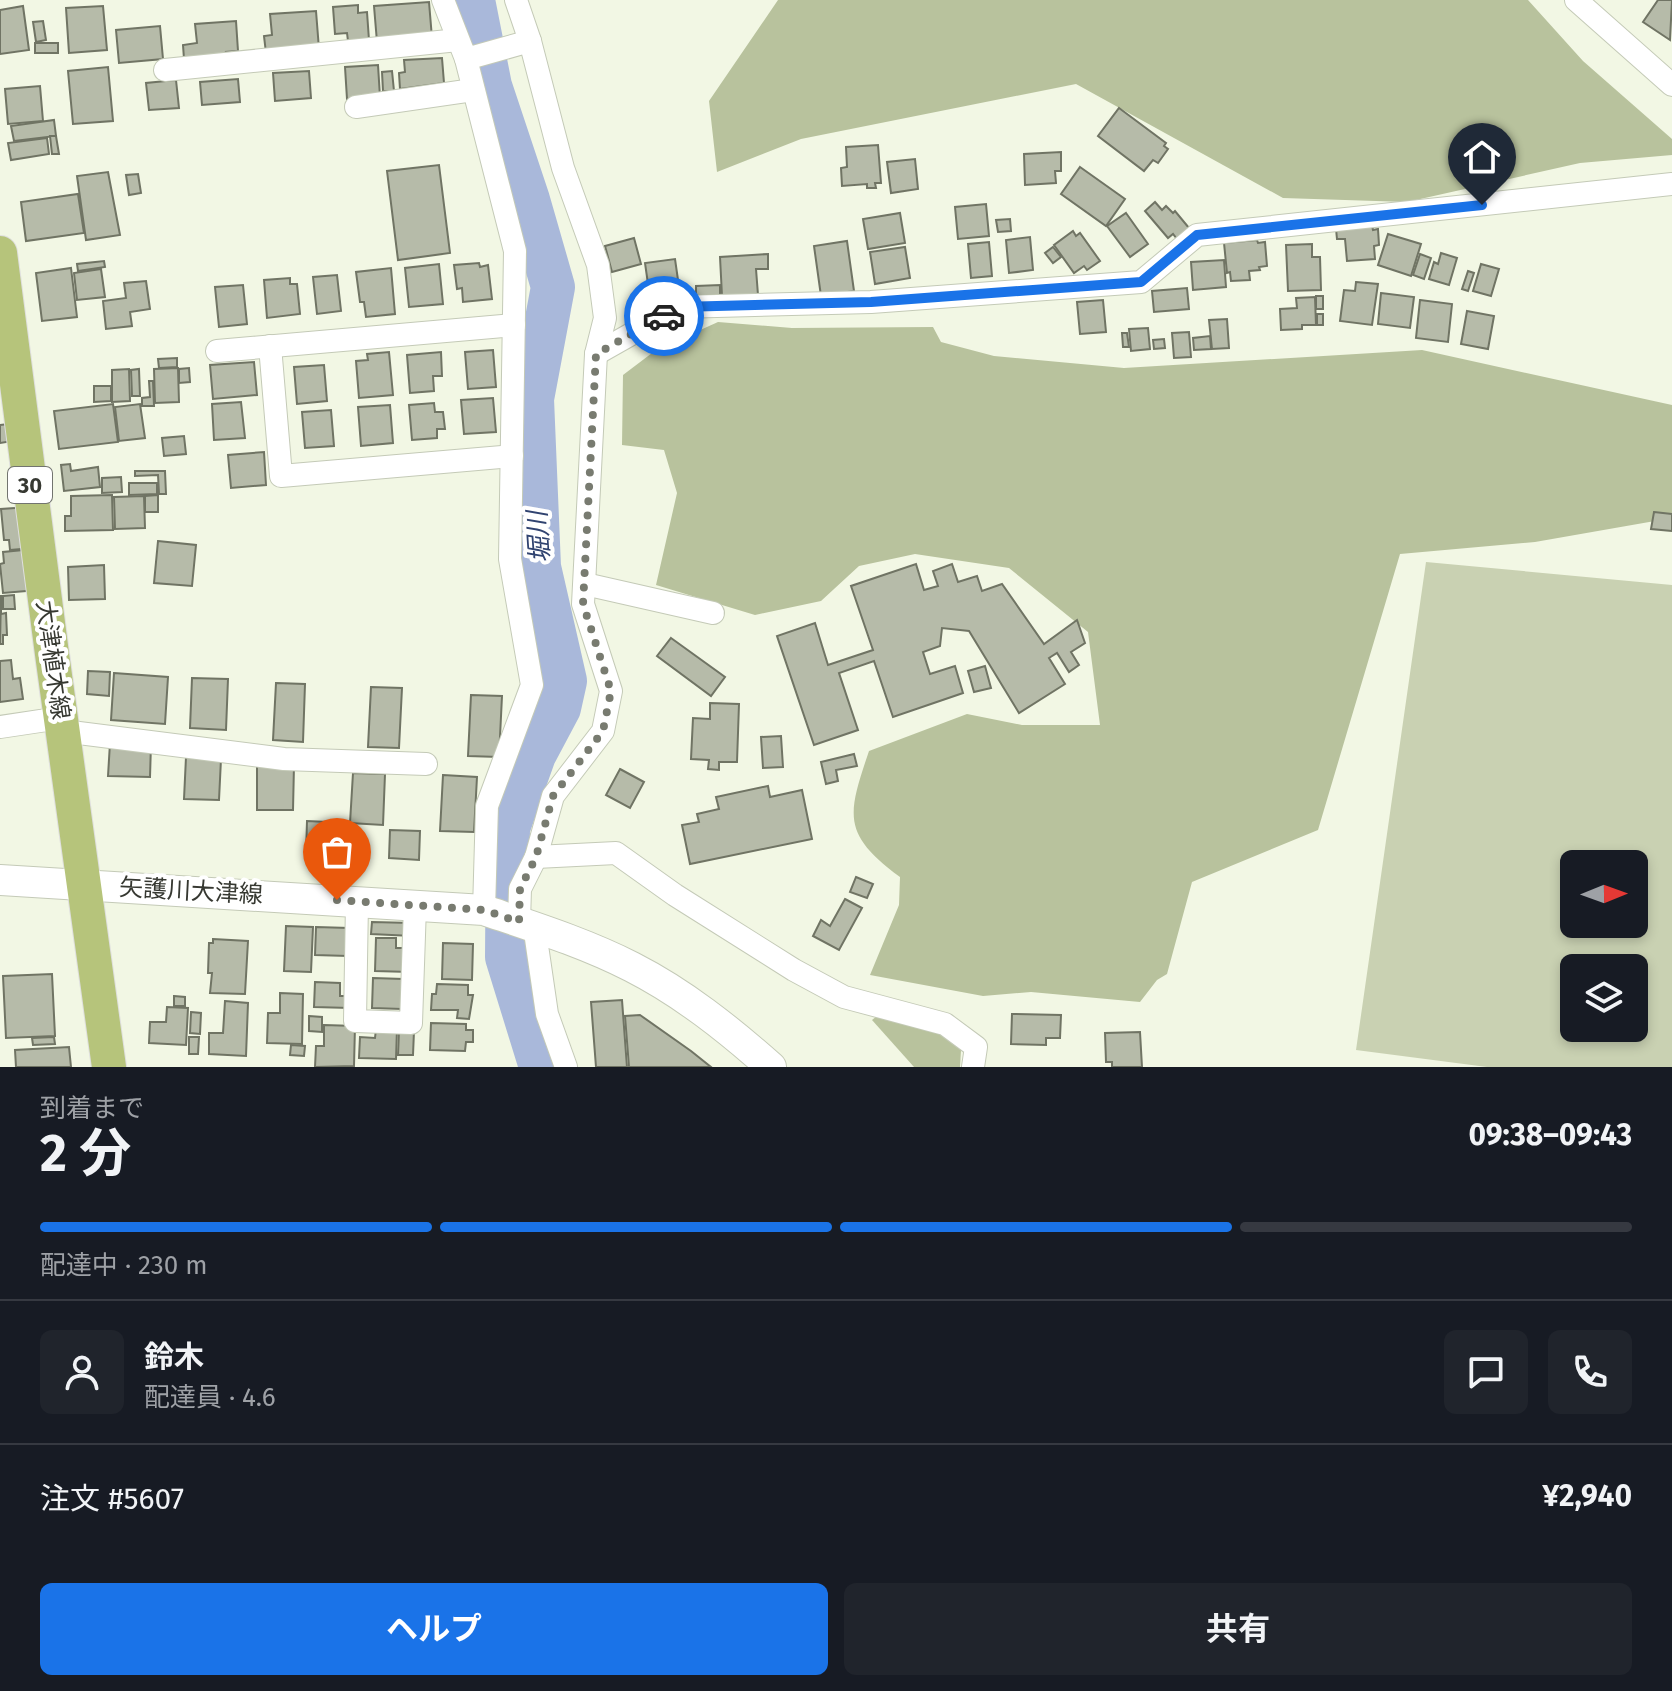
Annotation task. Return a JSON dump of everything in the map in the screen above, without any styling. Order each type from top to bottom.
[{"type":"main road","name":"大津植木線","points":[[0,253],[109,1067]]},
{"type":"main road","name":"矢護川大津線","points":[[0,880],[484,910],[632,967],[702,1010],[771,1067]]},
{"type":"street","points":[[443,0],[462,49],[515,251],[510,559],[532,685],[487,806],[484,910]]},
{"type":"street","points":[[516,0],[530,41],[563,168],[598,265],[605,318],[596,354],[583,604],[611,691],[603,731],[553,796],[536,857],[520,889],[547,1014],[566,1067]]},
{"type":"street","points":[[1576,0],[1672,85]]},
{"type":"street","points":[[165,70],[462,49],[530,41]]},
{"type":"street","points":[[356,107],[473,90]]},
{"type":"street","points":[[596,354],[679,307],[871,302],[1141,282],[1197,235],[1672,184]]},
{"type":"street","points":[[217,351],[514,325]]},
{"type":"street","points":[[270,346],[281,476],[512,456]]},
{"type":"street","points":[[585,584],[713,613]]},
{"type":"street","points":[[0,727],[62,724],[284,759],[426,764]]},
{"type":"street","points":[[536,857],[616,853],[688,904],[794,970],[844,997],[945,1024],[976,1047],[973,1067]]},
{"type":"street","points":[[357,902],[355,1021],[411,1023],[415,906]]},
{"type":"green space","points":[[778,0],[1528,0],[1583,61],[1672,139],[1672,155],[1580,163],[1407,202],[1283,198],[1076,84],[801,139],[717,172],[709,101]]},
{"type":"green space","points":[[718,322],[792,328],[933,327],[941,342],[994,356],[1124,368],[1422,350],[1672,405],[1672,518],[1535,542],[1400,554],[1318,830],[1192,882],[1167,974],[1157,980],[1140,1002],[1031,992],[983,996],[870,975],[899,905],[900,877],[868,848],[854,822],[856,792],[869,751],[967,714],[1022,725],[1100,725],[1088,632],[1009,568],[915,554],[859,566],[821,601],[755,615],[656,585],[677,493],[664,450],[622,445],[623,375],[656,350]]},
{"type":"green space","points":[[1426,562],[1672,585],[1672,1067],[1487,1067],[1356,1050]]},
{"type":"green space","points":[[877,1016],[938,1030],[961,1050],[960,1067],[914,1067],[872,1020]]},
{"type":"building","points":[[1658,0],[1672,0],[1670,40],[1643,22]]},
{"type":"building","points":[[429,2],[432,38],[377,42],[374,6]]},
{"type":"building","points":[[358,5],[358,13],[367,12],[369,40],[348,41],[347,33],[335,34],[333,7]]},
{"type":"building","points":[[23,6],[29,50],[0,54],[0,10]]},
{"type":"building","points":[[103,6],[107,50],[69,53],[66,8]]},
{"type":"building","points":[[316,11],[319,49],[266,53],[264,36],[272,35],[270,14]]},
{"type":"building","points":[[43,21],[46,40],[36,42],[33,22]]},
{"type":"building","points":[[236,21],[238,51],[184,59],[183,45],[197,43],[195,24]]},
{"type":"building","points":[[160,26],[163,59],[119,63],[116,30]]},
{"type":"building","points":[[35,43],[58,43],[58,53],[35,53]]},
{"type":"building","points":[[442,58],[444,83],[400,89],[399,73],[405,72],[404,60]]},
{"type":"building","points":[[378,65],[380,97],[347,99],[345,67]]},
{"type":"building","points":[[108,67],[113,121],[73,124],[68,71]]},
{"type":"building","points":[[309,71],[311,98],[275,101],[273,73]]},
{"type":"building","points":[[392,71],[394,91],[383,91],[382,72]]},
{"type":"building","points":[[238,79],[240,102],[202,105],[200,82]]},
{"type":"building","points":[[176,80],[179,108],[149,110],[146,83]]},
{"type":"building","points":[[40,86],[43,121],[8,124],[5,89]]},
{"type":"building","points":[[1119,108],[1166,143],[1164,146],[1168,149],[1158,163],[1153,160],[1144,171],[1098,136]]},
{"type":"building","points":[[54,120],[56,136],[14,141],[11,126]]},
{"type":"building","points":[[50,136],[56,136],[59,154],[52,154]]},
{"type":"building","points":[[47,138],[49,154],[11,160],[8,143]]},
{"type":"building","points":[[878,145],[881,183],[875,183],[876,188],[867,188],[867,184],[842,186],[841,168],[847,167],[846,147]]},
{"type":"building","points":[[1061,152],[1061,171],[1055,171],[1056,183],[1025,185],[1024,154]]},
{"type":"building","points":[[915,159],[918,189],[891,193],[887,162]]},
{"type":"building","points":[[439,165],[450,253],[398,260],[387,171]]},
{"type":"building","points":[[1080,167],[1125,199],[1106,226],[1061,194]]},
{"type":"building","points":[[108,172],[120,235],[86,240],[77,176]]},
{"type":"building","points":[[138,174],[141,193],[129,195],[126,175]]},
{"type":"building","points":[[78,194],[84,233],[26,241],[21,202]]},
{"type":"building","points":[[1155,202],[1162,210],[1166,206],[1173,213],[1175,211],[1189,228],[1177,239],[1173,234],[1168,238],[1145,211]]},
{"type":"building","points":[[986,204],[989,236],[958,239],[955,207]]},
{"type":"building","points":[[900,213],[905,243],[868,249],[863,219]]},
{"type":"building","points":[[1126,213],[1148,244],[1130,257],[1107,226]]},
{"type":"building","points":[[1010,219],[1011,231],[998,232],[996,220]]},
{"type":"building","points":[[1372,226],[1373,230],[1378,229],[1379,245],[1374,246],[1375,259],[1347,261],[1345,239],[1337,239],[1336,229]]},
{"type":"building","points":[[1073,231],[1076,236],[1080,233],[1100,261],[1087,270],[1084,266],[1074,273],[1054,245]]},
{"type":"building","points":[[1388,234],[1421,244],[1411,276],[1378,265]]},
{"type":"building","points":[[1030,237],[1033,270],[1009,273],[1006,240]]},
{"type":"building","points":[[634,238],[641,264],[612,272],[605,246]]},
{"type":"building","points":[[1257,240],[1258,243],[1265,242],[1267,266],[1249,271],[1250,280],[1231,281],[1230,272],[1227,273],[1224,243]]},
{"type":"building","points":[[847,241],[854,291],[821,296],[814,246]]},
{"type":"building","points":[[989,242],[992,276],[971,278],[968,244]]},
{"type":"building","points":[[1312,244],[1312,257],[1320,257],[1321,290],[1288,291],[1286,245]]},
{"type":"building","points":[[905,247],[910,278],[875,284],[870,252]]},
{"type":"building","points":[[1053,247],[1061,257],[1053,263],[1045,253]]},
{"type":"building","points":[[1441,253],[1457,258],[1449,285],[1429,279],[1434,262],[1438,264]]},
{"type":"building","points":[[768,254],[768,269],[756,269],[758,295],[722,296],[720,257]]},
{"type":"building","points":[[1420,254],[1431,258],[1424,279],[1413,275]]},
{"type":"building","points":[[675,259],[681,301],[651,305],[645,263]]},
{"type":"building","points":[[1224,260],[1226,287],[1193,290],[1191,262]]},
{"type":"building","points":[[104,261],[105,267],[78,271],[77,264]]},
{"type":"building","points":[[479,263],[480,267],[488,265],[492,299],[463,302],[462,288],[457,289],[454,265]]},
{"type":"building","points":[[439,264],[443,304],[409,307],[405,268]]},
{"type":"building","points":[[1481,264],[1499,269],[1491,296],[1473,291]]},
{"type":"building","points":[[71,268],[77,317],[42,321],[36,273]]},
{"type":"building","points":[[391,268],[395,314],[366,317],[364,302],[360,302],[356,272]]},
{"type":"building","points":[[101,269],[105,297],[77,300],[74,273]]},
{"type":"building","points":[[1468,271],[1474,273],[1468,291],[1462,289]]},
{"type":"building","points":[[337,275],[341,311],[317,314],[313,277]]},
{"type":"building","points":[[290,278],[290,284],[297,284],[300,314],[267,318],[264,280]]},
{"type":"building","points":[[146,281],[150,309],[130,312],[132,326],[106,329],[103,301],[126,298],[124,283]]},
{"type":"building","points":[[1356,282],[1378,284],[1372,325],[1340,321],[1344,290],[1355,291]]},
{"type":"building","points":[[243,285],[247,324],[219,327],[215,287]]},
{"type":"building","points":[[720,285],[720,295],[696,296],[696,286]]},
{"type":"building","points":[[1187,288],[1189,309],[1154,312],[1152,291]]},
{"type":"building","points":[[1381,293],[1414,297],[1410,328],[1378,324]]},
{"type":"building","points":[[1316,296],[1323,296],[1323,309],[1316,309]]},
{"type":"building","points":[[1315,297],[1316,325],[1281,330],[1280,309],[1297,308],[1296,298]]},
{"type":"building","points":[[1103,300],[1106,332],[1080,334],[1077,302]]},
{"type":"building","points":[[1420,300],[1452,304],[1448,342],[1416,338]]},
{"type":"building","points":[[1467,311],[1494,316],[1488,349],[1461,344]]},
{"type":"building","points":[[1317,314],[1323,314],[1323,325],[1317,325]]},
{"type":"building","points":[[1227,319],[1229,348],[1212,349],[1209,320]]},
{"type":"building","points":[[1148,328],[1150,349],[1131,351],[1129,329]]},
{"type":"building","points":[[1189,332],[1191,357],[1174,358],[1172,333]]},
{"type":"building","points":[[1122,333],[1127,333],[1129,347],[1123,347]]},
{"type":"building","points":[[1210,336],[1211,349],[1194,350],[1193,338]]},
{"type":"building","points":[[1164,339],[1165,348],[1154,349],[1153,340]]},
{"type":"building","points":[[493,350],[496,387],[468,389],[465,352]]},
{"type":"building","points":[[389,352],[393,395],[359,398],[356,361],[368,360],[367,354]]},
{"type":"building","points":[[441,352],[442,376],[433,376],[434,391],[410,393],[407,355]]},
{"type":"building","points":[[177,358],[177,367],[159,368],[158,359]]},
{"type":"building","points":[[254,362],[257,395],[213,399],[210,365]]},
{"type":"building","points":[[324,365],[327,401],[297,404],[294,367]]},
{"type":"building","points":[[178,368],[179,402],[155,403],[154,369]]},
{"type":"building","points":[[189,368],[190,382],[179,383],[179,369]]},
{"type":"building","points":[[129,369],[130,401],[112,402],[112,370]]},
{"type":"building","points":[[139,369],[140,396],[132,396],[131,370]]},
{"type":"building","points":[[149,381],[153,381],[154,406],[142,406],[142,398],[150,397]]},
{"type":"building","points":[[94,386],[111,386],[111,401],[94,402]]},
{"type":"building","points":[[493,398],[496,432],[464,434],[461,400]]},
{"type":"building","points":[[241,402],[245,438],[214,440],[212,404]]},
{"type":"building","points":[[434,403],[435,412],[443,412],[445,429],[437,429],[437,438],[412,440],[409,405]]},
{"type":"building","points":[[113,404],[118,442],[59,449],[54,411]]},
{"type":"building","points":[[140,404],[145,438],[119,441],[115,407]]},
{"type":"building","points":[[390,405],[393,443],[361,446],[358,407]]},
{"type":"building","points":[[331,410],[334,446],[305,448],[302,412]]},
{"type":"building","points":[[17,423],[19,440],[0,443],[0,425]]},
{"type":"building","points":[[184,436],[186,454],[164,456],[162,438]]},
{"type":"building","points":[[264,452],[266,485],[231,488],[228,455]]},
{"type":"building","points":[[70,464],[71,471],[98,467],[100,487],[64,491],[61,465]]},
{"type":"building","points":[[135,471],[165,471],[166,494],[159,494],[158,475],[135,476]]},
{"type":"building","points":[[121,477],[122,492],[102,493],[102,478]]},
{"type":"building","points":[[129,483],[157,483],[157,494],[129,495]]},
{"type":"building","points":[[112,495],[113,530],[65,531],[65,516],[71,516],[71,496]]},
{"type":"building","points":[[158,495],[158,512],[145,512],[145,496]]},
{"type":"building","points":[[144,496],[145,528],[115,529],[114,497]]},
{"type":"building","points":[[29,507],[33,548],[10,550],[9,540],[4,540],[1,509]]},
{"type":"building","points":[[1654,512],[1672,514],[1672,531],[1651,529]]},
{"type":"building","points":[[158,541],[196,545],[192,586],[154,583]]},
{"type":"building","points":[[34,549],[38,590],[3,593],[0,564],[4,563],[3,552]]},
{"type":"building","points":[[916,564],[924,590],[938,586],[933,571],[952,564],[958,582],[977,576],[982,591],[1002,584],[1044,644],[1077,620],[1085,643],[1071,652],[1079,665],[1069,672],[1057,653],[1049,658],[1065,684],[1019,713],[969,631],[942,628],[940,646],[923,652],[930,674],[955,666],[963,693],[893,717],[874,661],[839,673],[858,730],[814,745],[777,636],[815,623],[828,665],[873,650],[851,586]]},
{"type":"building","points":[[104,565],[105,599],[69,600],[68,567]]},
{"type":"building","points":[[1,595],[1,614],[6,613],[7,635],[3,635],[3,644],[0,644]]},
{"type":"building","points":[[14,595],[15,609],[3,609],[3,596]]},
{"type":"building","points":[[671,638],[725,677],[711,696],[657,656]]},
{"type":"building","points":[[11,660],[13,679],[20,678],[23,699],[0,702],[0,661]]},
{"type":"building","points":[[985,666],[991,688],[974,692],[968,671]]},
{"type":"building","points":[[88,671],[110,672],[109,696],[87,694]]},
{"type":"building","points":[[114,673],[168,677],[165,724],[111,720]]},
{"type":"building","points":[[192,678],[228,679],[226,730],[190,728]]},
{"type":"building","points":[[276,683],[305,684],[303,742],[273,740]]},
{"type":"building","points":[[371,687],[402,688],[399,748],[368,747]]},
{"type":"building","points":[[471,695],[502,696],[499,757],[468,756]]},
{"type":"building","points":[[710,703],[739,704],[737,762],[719,762],[719,770],[708,769],[709,760],[691,759],[693,718],[710,719]]},
{"type":"building","points":[[781,736],[783,767],[763,768],[761,737]]},
{"type":"building","points":[[110,743],[151,744],[150,777],[108,776]]},
{"type":"building","points":[[854,754],[857,766],[836,770],[838,781],[826,784],[821,762]]},
{"type":"building","points":[[186,757],[221,759],[219,800],[184,799]]},
{"type":"building","points":[[257,764],[294,765],[293,810],[257,810]]},
{"type":"building","points":[[620,769],[644,782],[630,808],[606,795]]},
{"type":"building","points":[[353,773],[385,774],[383,825],[350,823]]},
{"type":"building","points":[[443,775],[477,777],[474,832],[440,831]]},
{"type":"building","points":[[768,786],[770,797],[802,790],[812,839],[690,864],[682,825],[699,822],[697,814],[719,809],[716,797]]},
{"type":"building","points":[[307,821],[348,823],[346,856],[306,854]]},
{"type":"building","points":[[390,830],[420,831],[419,860],[389,858]]},
{"type":"building","points":[[856,877],[873,884],[867,898],[850,892]]},
{"type":"building","points":[[845,899],[862,908],[839,950],[813,936],[821,920],[830,926]]},
{"type":"building","points":[[372,922],[412,923],[412,936],[371,934]]},
{"type":"building","points":[[286,926],[313,927],[311,972],[284,971]]},
{"type":"building","points":[[316,927],[349,928],[348,956],[315,955]]},
{"type":"building","points":[[376,938],[396,938],[396,948],[411,948],[410,972],[375,971]]},
{"type":"building","points":[[213,939],[248,941],[245,994],[210,993],[209,943],[213,943]]},
{"type":"building","points":[[443,943],[473,944],[472,980],[442,979]]},
{"type":"building","points":[[52,974],[55,1036],[6,1038],[3,976]]},
{"type":"building","points":[[373,978],[403,979],[402,1009],[372,1008]]},
{"type":"building","points":[[315,982],[340,983],[340,996],[351,996],[350,1008],[314,1007]]},
{"type":"building","points":[[437,984],[468,985],[468,995],[473,995],[469,1019],[457,1018],[458,1010],[431,1010],[432,994],[436,994]]},
{"type":"building","points":[[280,993],[303,994],[302,1044],[267,1043],[268,1013],[280,1013]]},
{"type":"building","points":[[174,996],[185,997],[185,1006],[174,1006]]},
{"type":"building","points":[[622,1000],[627,1067],[596,1067],[591,1002]]},
{"type":"building","points":[[225,1001],[248,1003],[246,1056],[209,1054],[209,1033],[223,1033]]},
{"type":"building","points":[[167,1007],[188,1008],[186,1045],[149,1043],[150,1022],[166,1022]]},
{"type":"building","points":[[191,1012],[201,1013],[200,1034],[190,1033]]},
{"type":"building","points":[[1012,1014],[1061,1015],[1060,1038],[1046,1038],[1046,1045],[1011,1044]]},
{"type":"building","points":[[640,1015],[711,1067],[629,1067],[625,1016]]},
{"type":"building","points":[[309,1016],[322,1017],[322,1032],[309,1031]]},
{"type":"building","points":[[431,1023],[466,1024],[466,1030],[473,1030],[473,1042],[466,1042],[465,1051],[430,1050]]},
{"type":"building","points":[[324,1025],[355,1026],[354,1066],[315,1067],[316,1046],[324,1046]]},
{"type":"building","points":[[376,1029],[397,1029],[396,1059],[359,1058],[360,1037],[375,1038]]},
{"type":"building","points":[[399,1031],[414,1031],[413,1055],[398,1055]]},
{"type":"building","points":[[1140,1032],[1142,1067],[1112,1067],[1112,1062],[1106,1062],[1105,1033]]},
{"type":"building","points":[[54,1037],[55,1044],[33,1045],[32,1038]]},
{"type":"building","points":[[189,1037],[199,1037],[198,1054],[189,1054]]},
{"type":"building","points":[[291,1045],[305,1046],[304,1056],[290,1055]]},
{"type":"building","points":[[69,1047],[71,1067],[16,1067],[15,1050]]},
{"type":"waterway","name":"堀川","points":[[473,0],[490,86],[553,287],[532,399],[539,567],[565,681],[559,708],[534,755],[508,828],[507,957],[541,1067]]},
{"type":"way so far","points":[[337,900],[484,910],[519,922],[520,889],[536,857],[553,796],[603,731],[611,691],[583,604],[596,354],[664,316]]},
{"type":"route","points":[[664,316],[679,307],[871,302],[1141,282],[1197,235],[1482,205]]}]
